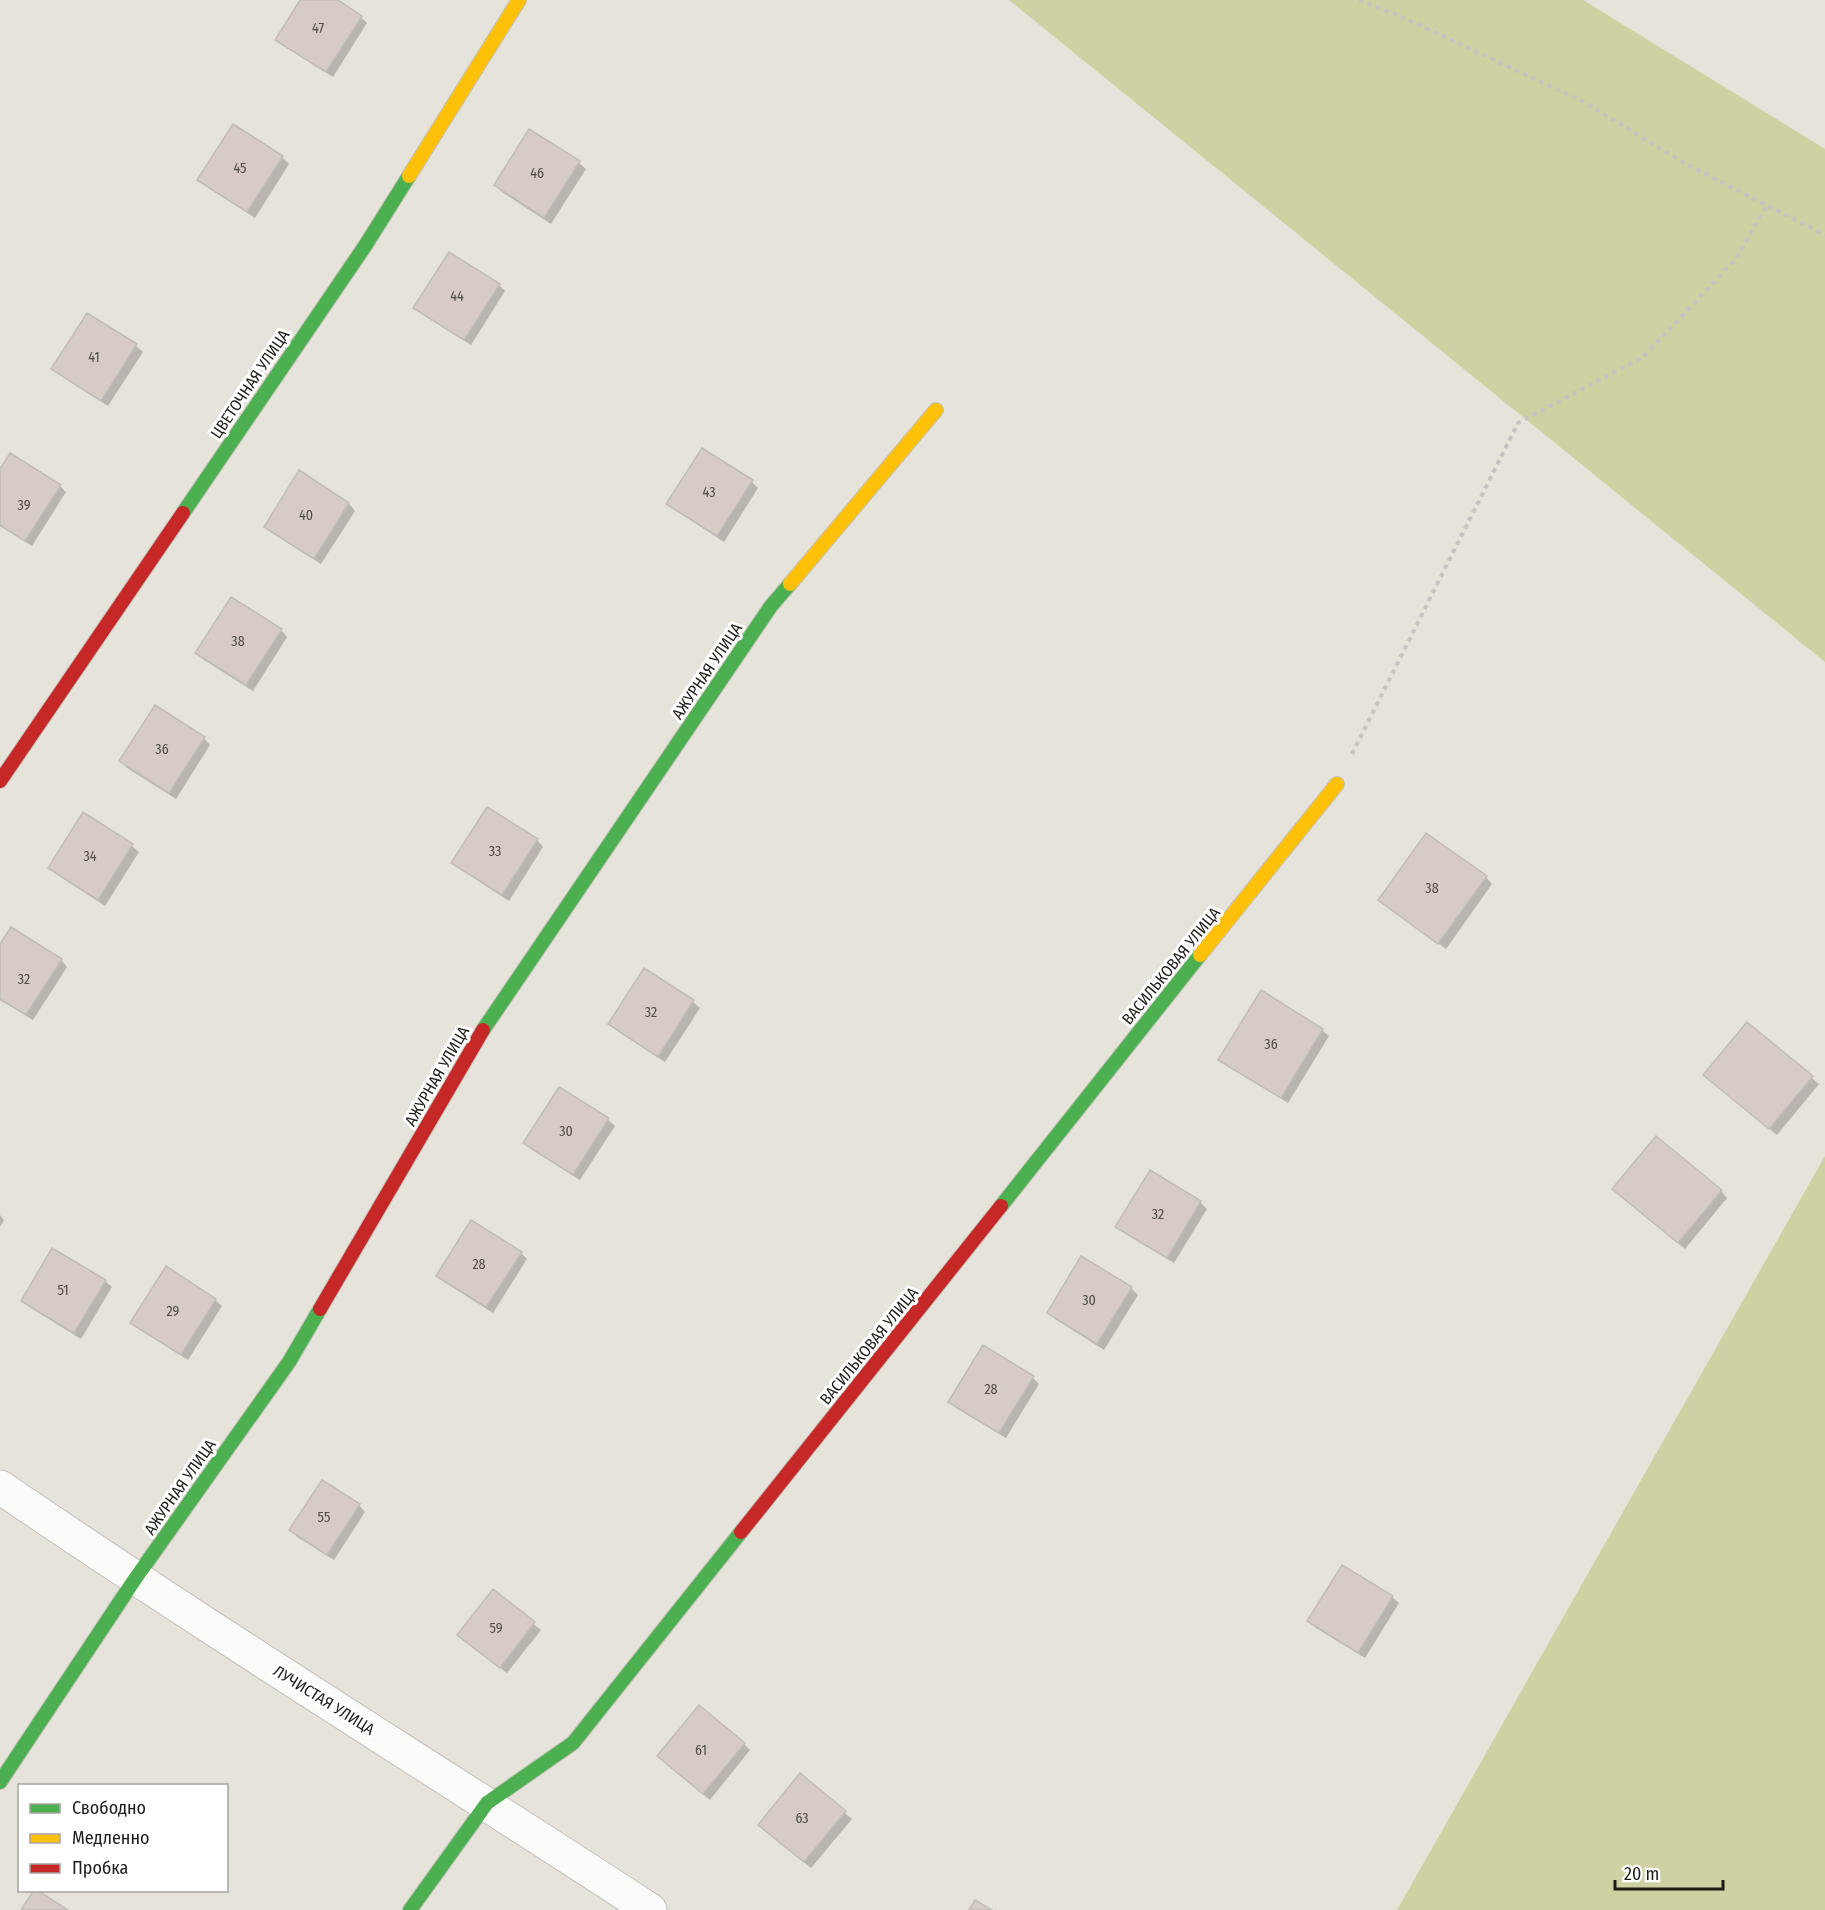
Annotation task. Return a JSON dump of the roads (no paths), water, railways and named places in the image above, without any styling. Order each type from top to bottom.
[{"type":"street","name":"ЦВЕТОЧНАЯ УЛИЦА","points":[[0,781],[365,246],[519,0]]},
{"type":"street","name":"АЖУРНАЯ УЛИЦА","points":[[0,1782],[135,1579],[289,1362],[484,1028],[771,606],[936,410]]},
{"type":"street","name":"ВАСИЛЬКОВАЯ УЛИЦА","points":[[410,1910],[487,1803],[573,1743],[1337,784]]},
{"type":"street","name":"ЛУЧИСТАЯ УЛИЦА","points":[[0,1487],[135,1579],[487,1803],[650,1910]]}]
